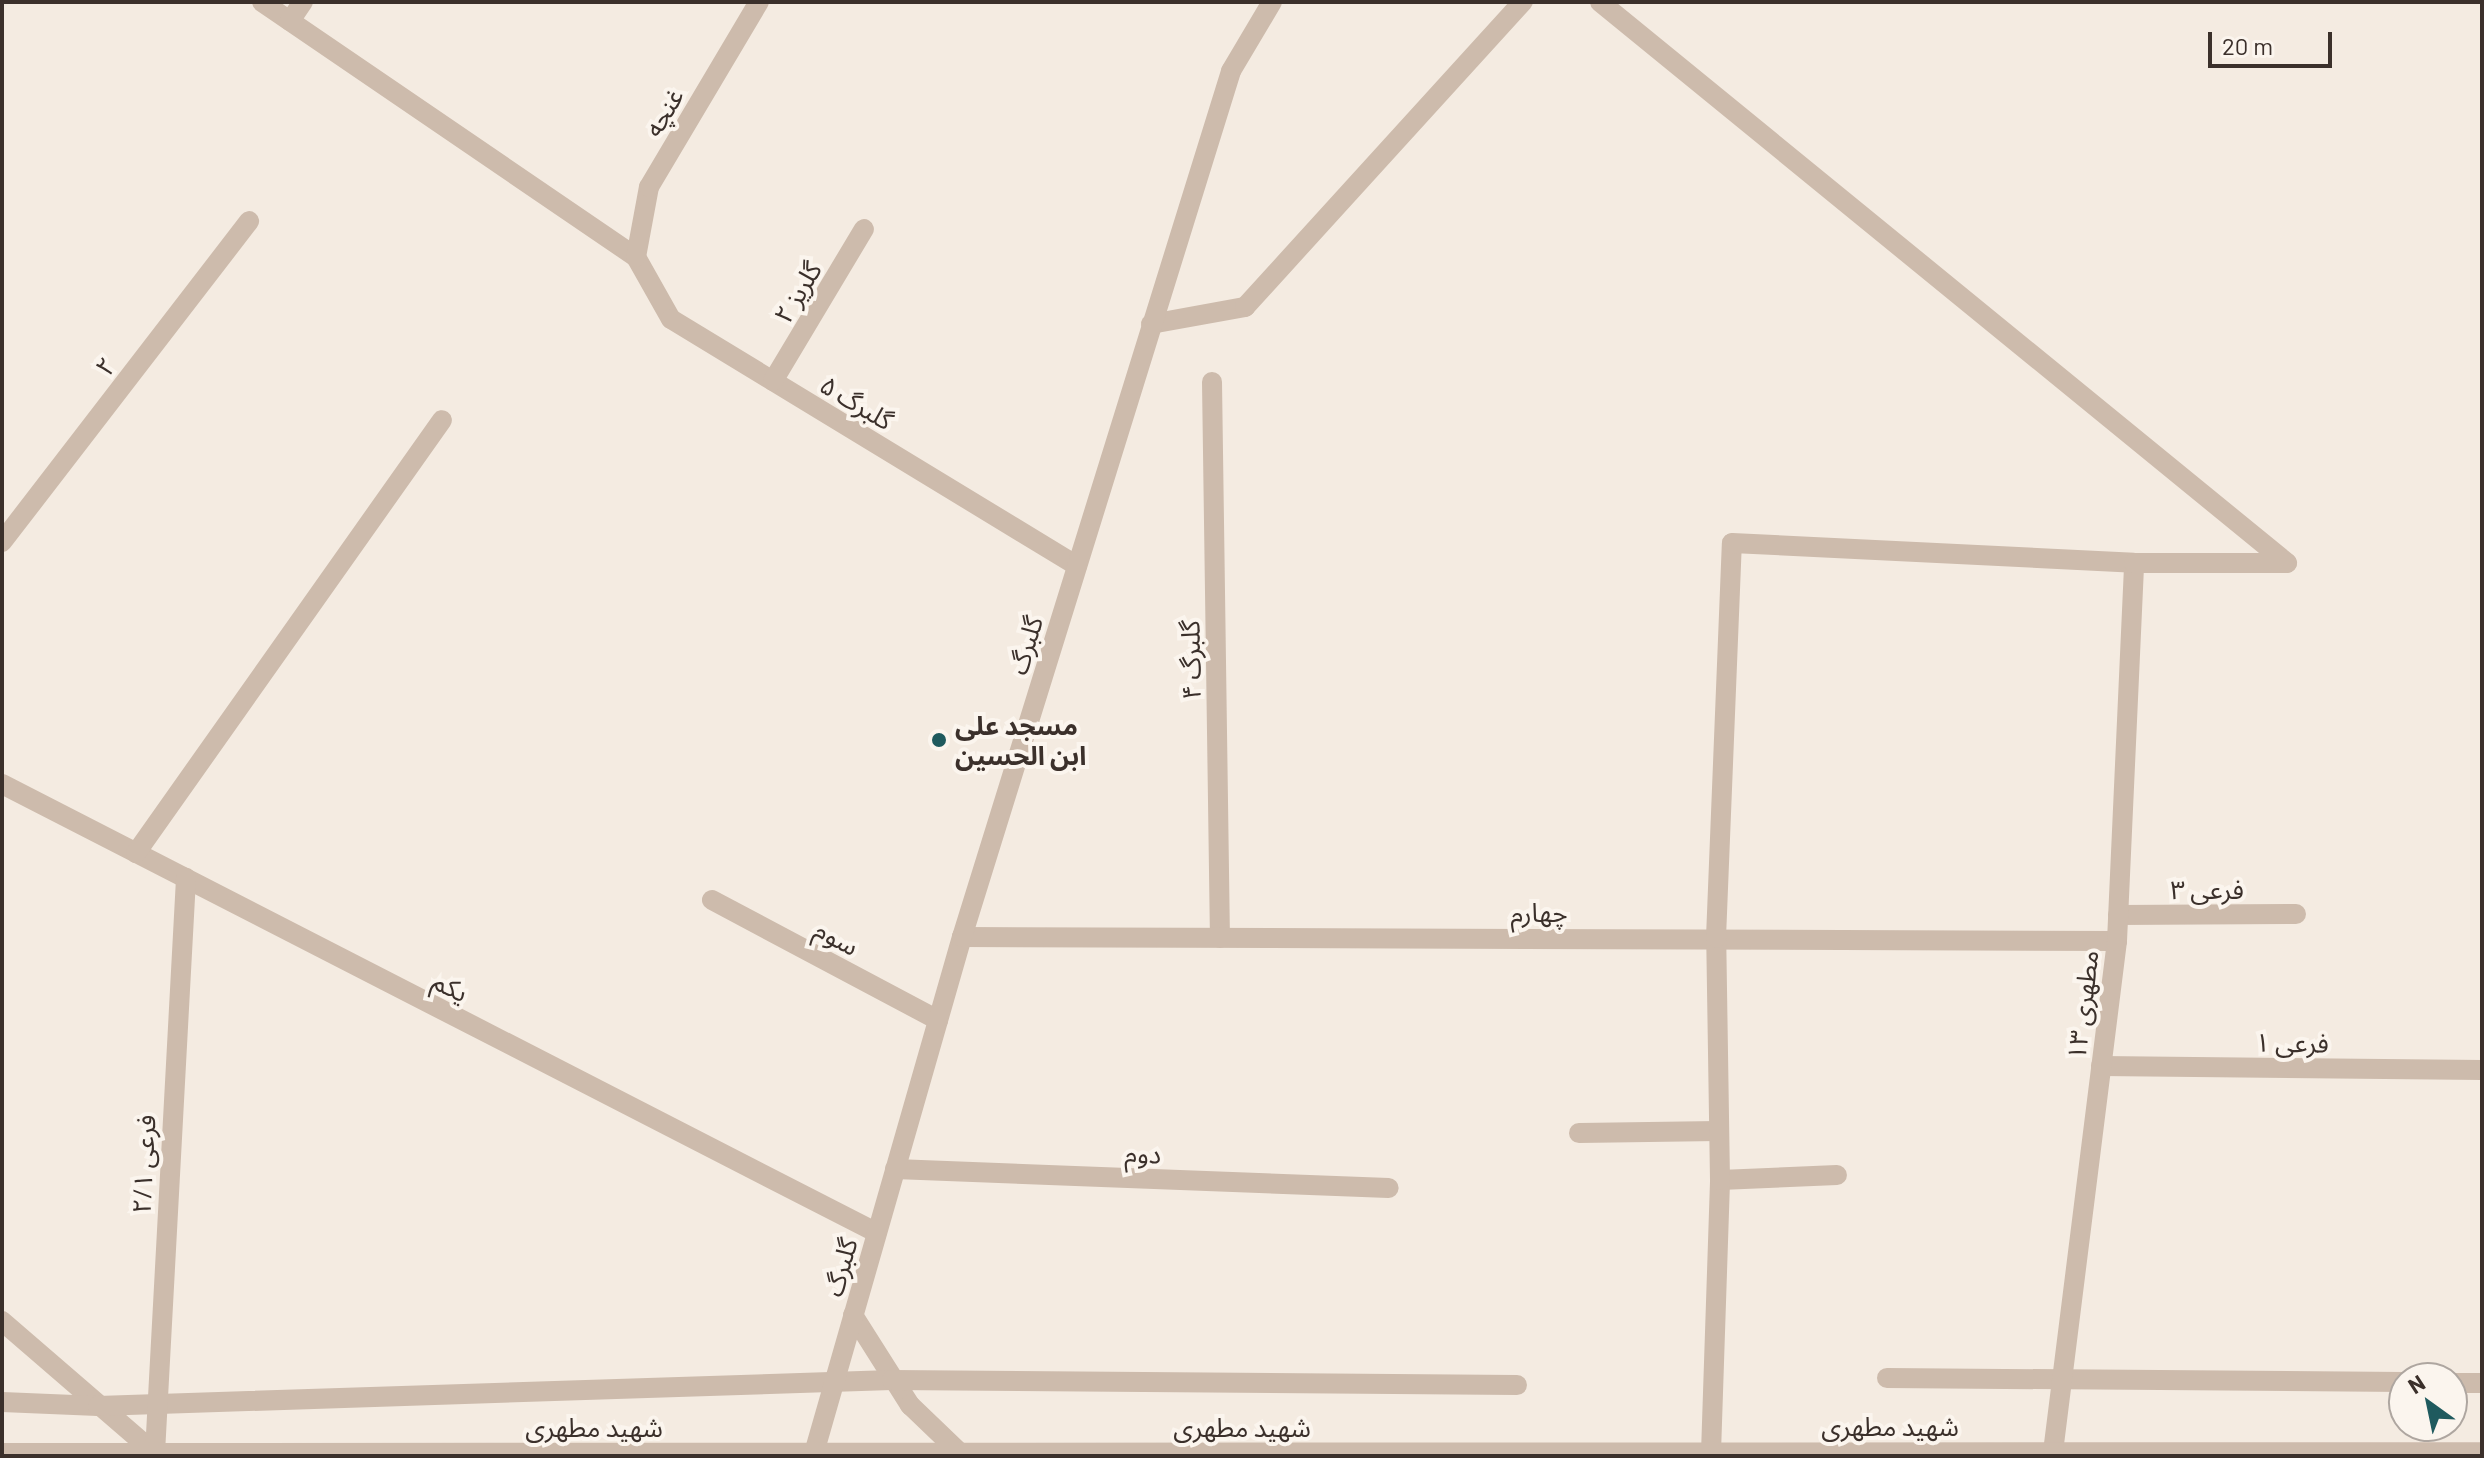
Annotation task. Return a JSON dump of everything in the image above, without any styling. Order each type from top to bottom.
[{"type":"street","points":[[262,2],[636,257]]},
{"type":"street","points":[[290,21],[303,2]]},
{"type":"street","name":"غنچه","points":[[636,257],[649,187],[759,2]]},
{"type":"street","name":"گلبرگ","points":[[814,1453],[962,937],[1151,324],[1231,71],[1272,2]]},
{"type":"street","points":[[1151,324],[1245,307],[1523,2]]},
{"type":"street","points":[[1600,2],[2287,563],[2134,563],[1732,543],[1716,938],[1720,1180],[1711,1453]]},
{"type":"street","name":"۲","points":[[2,542],[249,221]]},
{"type":"street","name":"گلریز ۲","points":[[773,381],[864,229]]},
{"type":"street","name":"گلبرگ ۵","points":[[636,257],[671,319],[1077,566]]},
{"type":"street","name":"گلبرگ ۴","points":[[1212,382],[1220,938]]},
{"type":"street","points":[[136,853],[442,420]]},
{"type":"street","name":"مطهری ۱۳","points":[[2053,1452],[2117,941],[2134,563]]},
{"type":"street","name":"یکم","points":[[2,784],[877,1233]]},
{"type":"street","name":"فرعی ۲/۱","points":[[155,1453],[186,878]]},
{"type":"street","name":"سوم","points":[[712,900],[938,1020]]},
{"type":"street","name":"فرعی ۳","points":[[2118,915],[2296,914]]},
{"type":"street","name":"چهارم","points":[[962,937],[2117,941]]},
{"type":"street","name":"فرعی ۱","points":[[2101,1066],[2482,1070]]},
{"type":"street","points":[[1579,1133],[1718,1131]]},
{"type":"street","name":"دوم","points":[[895,1169],[1389,1188]]},
{"type":"street","points":[[1720,1180],[1837,1175]]},
{"type":"street","points":[[853,1315],[910,1405],[960,1453]]},
{"type":"street","points":[[2,1321],[155,1453]]},
{"type":"street","points":[[1887,1378],[2388,1382]]},
{"type":"street","points":[[2,1402],[98,1406],[892,1380],[1517,1385]]},
{"type":"street","name":"شهید مطهری","points":[[2,1453],[2482,1452]]},
{"type":"place","name":"مسجد علی ابن الحسین","points":[[939,740]]}]
